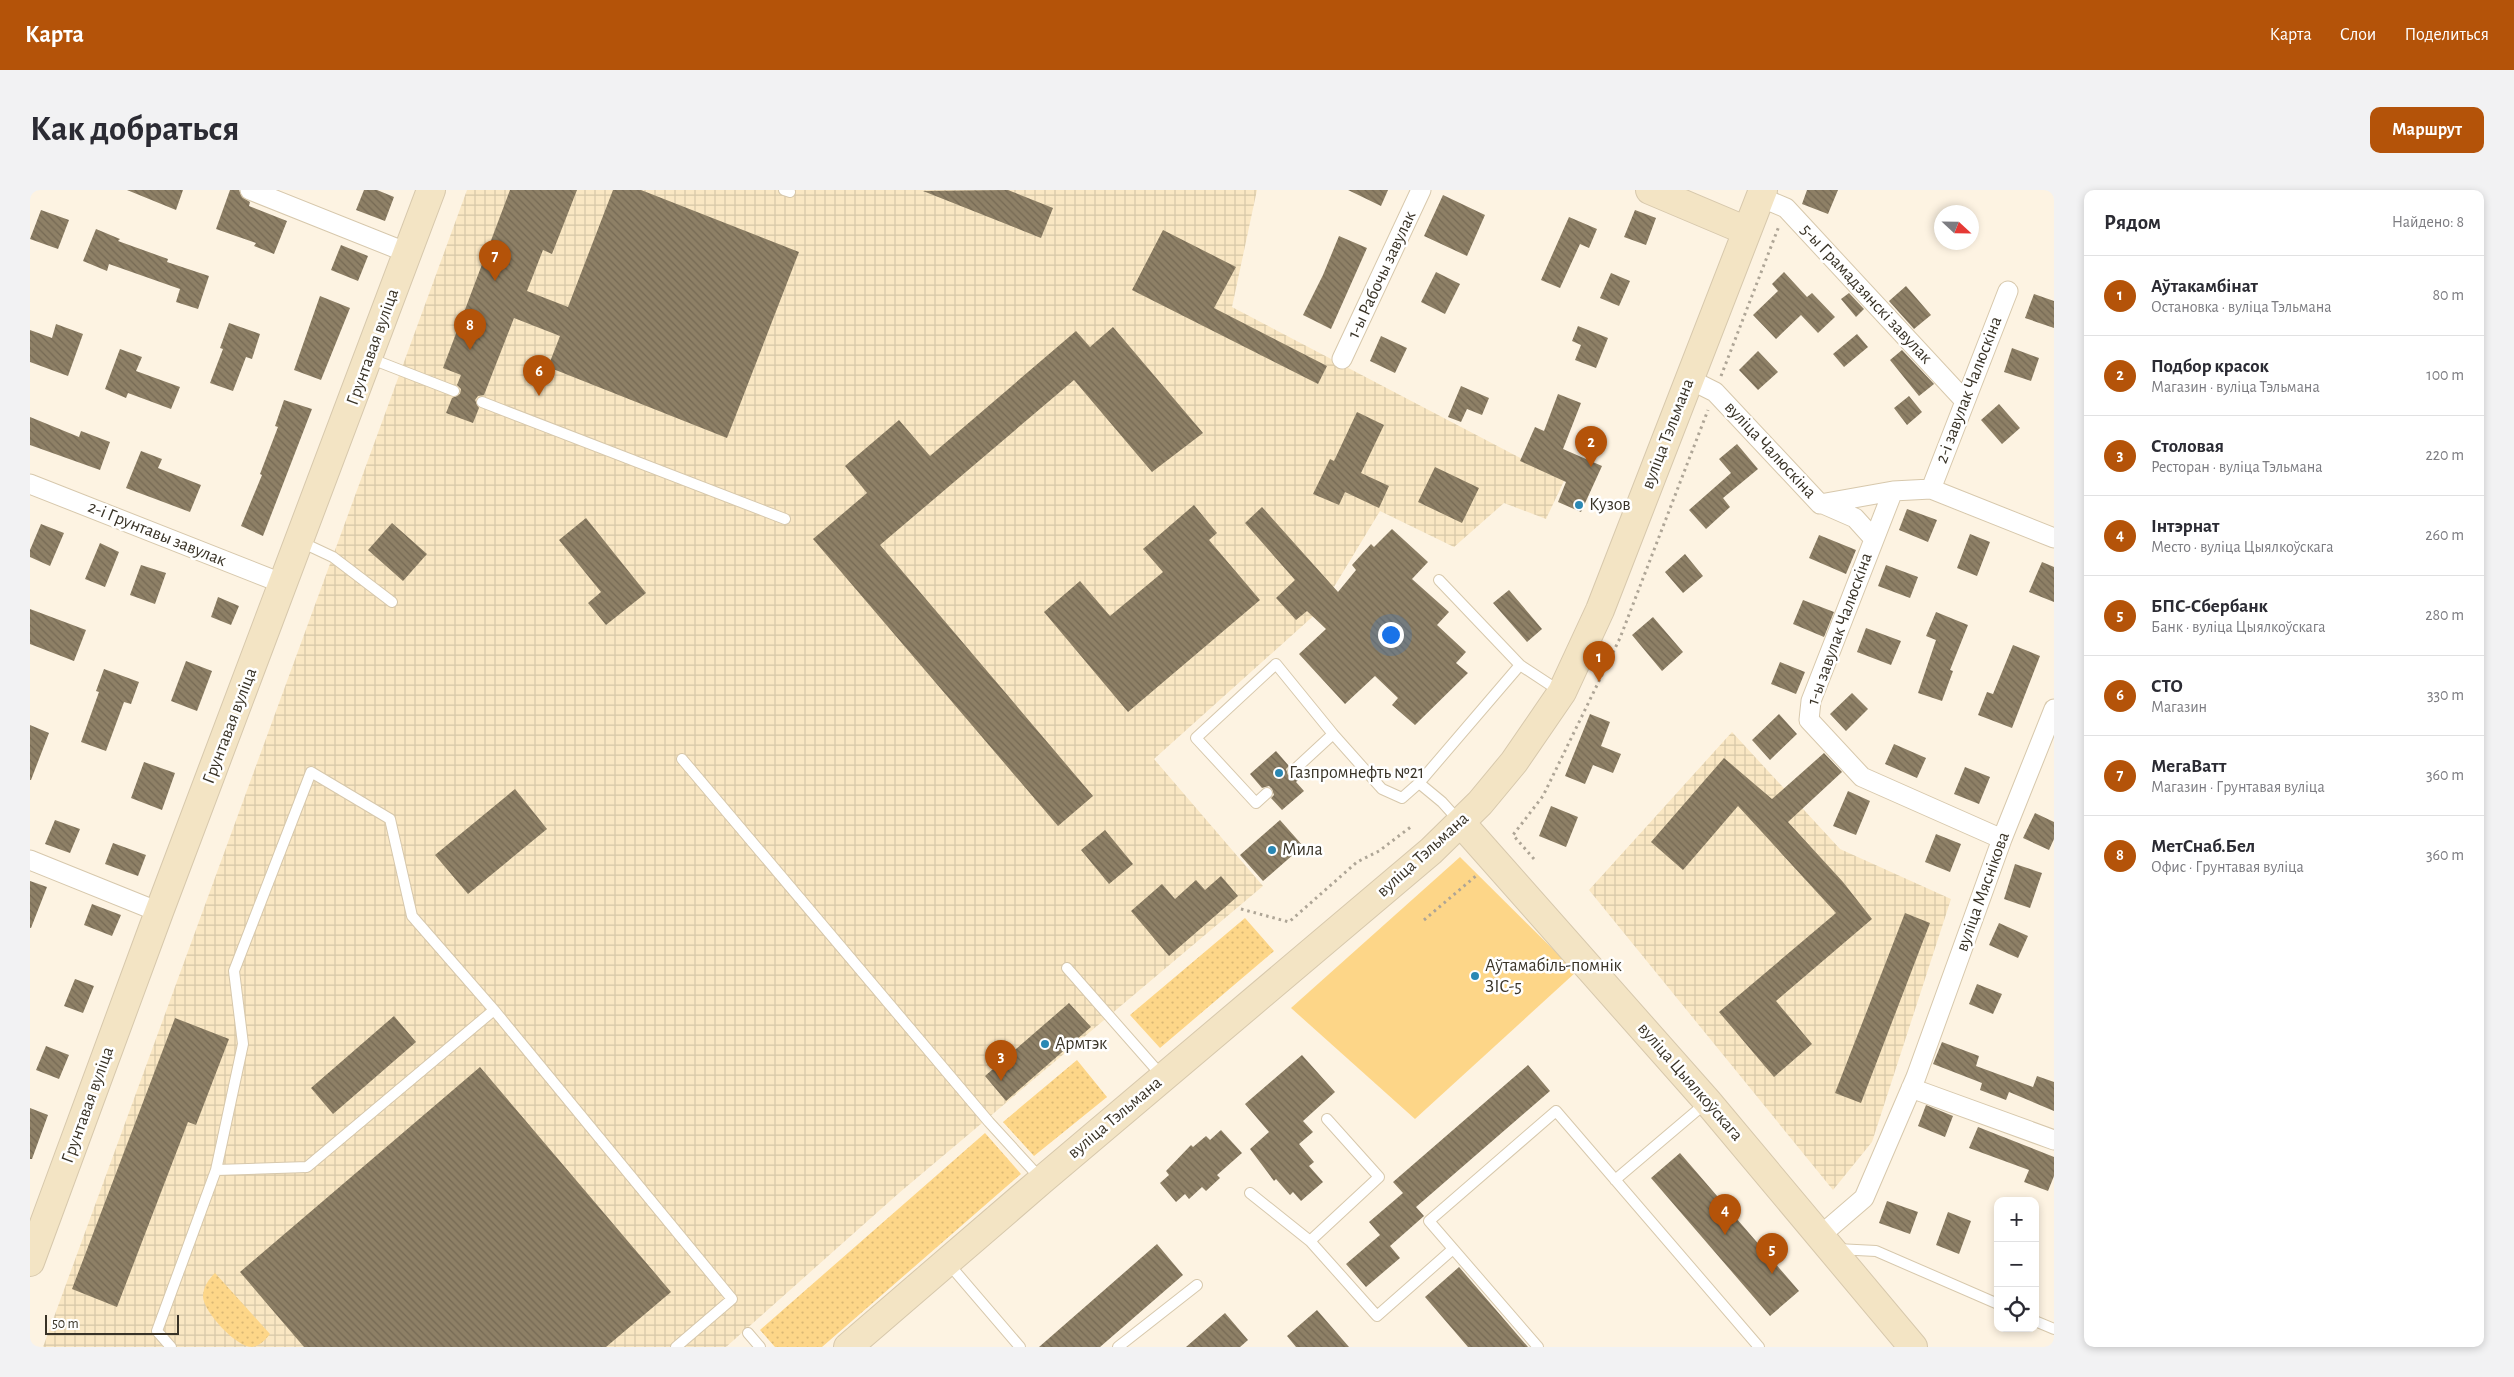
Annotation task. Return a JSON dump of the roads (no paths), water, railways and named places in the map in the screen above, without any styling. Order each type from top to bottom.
[{"type":"main road","name":"Грунтавая вуліца","points":[[32,1248],[300,542],[431,190]]},
{"type":"main road","points":[[1650,190],[1747,231]]},
{"type":"main road","name":"вуліца Тэльмана","points":[[848,1347],[1163,1077],[1431,851],[1461,823],[1514,762],[1562,692],[1600,610],[1762,194]]},
{"type":"main road","name":"вуліца Цыялкоўскага","points":[[1461,823],[1707,1101],[1913,1347]]},
{"type":"street","points":[[250,190],[408,253]]},
{"type":"street","name":"1-ы Рабочы завулак","points":[[1342,359],[1421,190]]},
{"type":"street","name":"5-ы Грамадзянскі завулак","points":[[1762,194],[1786,208],[1965,401]]},
{"type":"street","name":"2-і завулак Чалюскіна","points":[[1931,489],[2008,291]]},
{"type":"street","name":"вуліца Чалюскіна","points":[[1689,380],[1715,392],[1820,504],[1892,491],[1931,489],[2054,538]]},
{"type":"street","name":"2-і Грунтавы завулак","points":[[30,484],[284,584]]},
{"type":"street","name":"1-ы завулак Чалюскіна","points":[[1892,491],[1811,701],[1809,720],[1862,777],[2002,839]]},
{"type":"street","points":[[1823,504],[1855,518],[1874,540]]},
{"type":"street","name":"вуліца Мяснікова","points":[[1827,1242],[1864,1198],[1914,1082],[2002,839],[2050,730],[2054,709]]},
{"type":"street","points":[[30,860],[159,912]]},
{"type":"street","points":[[1914,1082],[2054,1140]]},
{"type":"lane","points":[[368,358],[454,391]]},
{"type":"lane","points":[[482,402],[785,519]]},
{"type":"lane","points":[[300,542],[333,558],[392,602]]},
{"type":"lane","points":[[1439,580],[1520,665],[1562,692]]},
{"type":"lane","points":[[1266,793],[1256,803],[1196,738],[1276,664],[1333,734],[1382,789],[1402,798],[1419,783],[1520,665]]},
{"type":"lane","points":[[1293,771],[1333,734]]},
{"type":"lane","points":[[682,759],[989,1122],[1042,1180]]},
{"type":"lane","points":[[171,1347],[157,1330],[216,1170],[243,1044],[234,971],[311,772],[390,819],[412,916],[494,1010],[732,1299],[676,1347]]},
{"type":"lane","points":[[1419,783],[1442,802],[1461,823]]},
{"type":"lane","points":[[1066,968],[1163,1077]]},
{"type":"lane","points":[[216,1170],[307,1167],[494,1010]]},
{"type":"lane","points":[[1615,1180],[1707,1101]]},
{"type":"lane","points":[[1538,1347],[1429,1221],[1556,1112],[1759,1347]]},
{"type":"lane","points":[[1310,1241],[1379,1176],[1327,1119]]},
{"type":"lane","points":[[1250,1193],[1310,1241],[1377,1316],[1454,1249]]},
{"type":"lane","points":[[1827,1242],[1876,1252],[1994,1302]]},
{"type":"lane","points":[[947,1263],[1020,1347]]},
{"type":"lane","points":[[1118,1347],[1197,1285]]},
{"type":"lane","points":[[2039,1322],[2054,1329]]},
{"type":"lane","points":[[748,1333],[760,1347]]},
{"type":"place","name":"МегаВатт","points":[[495,281]]},
{"type":"place","name":"МетСнаб.Бел","points":[[470,350]]},
{"type":"place","name":"СТО","points":[[539,396]]},
{"type":"place","name":"Подбор красок","points":[[1591,467]]},
{"type":"place","name":"Кузов","points":[[1579,505]]},
{"type":"place","name":"Аўтакамбінат","points":[[1599,682]]},
{"type":"place","name":"Газпромнефть №21","points":[[1279,773]]},
{"type":"place","name":"Мила","points":[[1272,850]]},
{"type":"place","name":"Аўтамабіль-помнік ЗІС-5","points":[[1475,976]]},
{"type":"place","name":"Армтэк","points":[[1045,1044]]},
{"type":"place","name":"Столовая","points":[[1001,1081]]},
{"type":"place","name":"Інтэрнат","points":[[1725,1235]]},
{"type":"place","name":"БПС-Сбербанк","points":[[1772,1274]]}]
